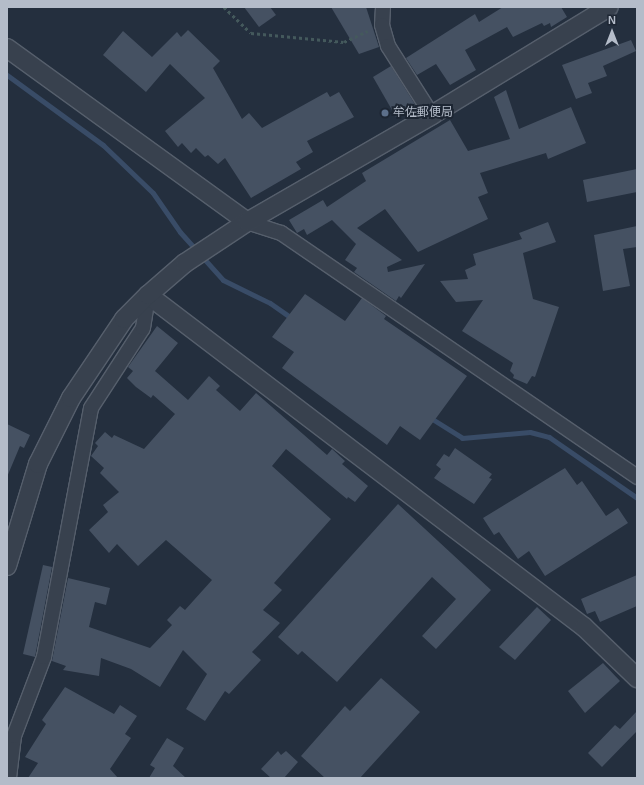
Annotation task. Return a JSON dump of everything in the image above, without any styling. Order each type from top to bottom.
[{"type":"street","points":[[383,7],[382,25],[388,46],[432,116]]},
{"type":"street","points":[[7,566],[38,464],[71,398],[124,319],[148,295],[185,263],[247,222],[432,116],[609,7]]},
{"type":"street","points":[[7,48],[247,222],[281,233],[637,477]]},
{"type":"street","points":[[148,295],[584,627],[637,678]]},
{"type":"street","points":[[9,778],[14,736],[44,657],[91,408],[143,328],[148,295]]},
{"type":"path","points":[[224,7],[251,32],[344,42],[382,25]]},
{"type":"building","points":[[244,7],[270,7],[276,15],[259,27]]},
{"type":"building","points":[[331,7],[366,7],[379,47],[359,54]]},
{"type":"building","points":[[503,7],[561,7],[567,17],[551,27],[550,23],[544,26],[542,23],[513,37],[507,27],[465,50],[476,70],[450,85],[436,64],[417,75],[406,58],[475,14],[479,22]]},
{"type":"building","points":[[188,30],[220,61],[213,68],[242,119],[249,113],[262,128],[327,92],[330,97],[339,92],[354,117],[307,141],[313,152],[296,162],[301,169],[251,198],[225,158],[218,164],[208,155],[205,157],[196,148],[191,153],[182,143],[178,147],[165,131],[205,98],[170,64],[146,92],[103,55],[123,31],[152,57],[177,32],[181,37]]},
{"type":"building","points":[[631,40],[636,51],[603,66],[607,76],[588,83],[592,93],[576,99],[562,65]]},
{"type":"building","points":[[391,66],[416,106],[396,117],[373,77]]},
{"type":"building","points":[[506,90],[519,129],[571,107],[586,143],[548,159],[546,153],[480,173],[488,193],[478,197],[488,219],[418,252],[385,209],[357,228],[402,260],[387,267],[388,272],[425,264],[401,298],[399,296],[396,301],[354,272],[357,268],[345,260],[356,244],[332,220],[307,235],[304,229],[297,233],[289,220],[323,200],[327,207],[366,181],[362,173],[450,120],[468,151],[510,139],[494,97]]},
{"type":"building","points":[[637,169],[637,192],[587,202],[583,180]]},
{"type":"building","points":[[548,222],[556,242],[523,253],[533,299],[559,307],[535,377],[532,376],[527,384],[513,378],[514,375],[510,371],[513,363],[462,331],[483,300],[456,302],[440,281],[468,279],[465,270],[476,265],[473,254],[522,239],[519,233]]},
{"type":"building","points":[[637,226],[637,247],[623,249],[630,286],[603,291],[594,235]]},
{"type":"building","points":[[305,294],[345,321],[362,298],[386,316],[384,319],[467,376],[420,440],[400,426],[387,445],[282,368],[294,352],[272,337]]},
{"type":"building","points":[[157,326],[178,343],[155,371],[188,400],[209,376],[220,386],[216,390],[240,411],[256,393],[327,455],[332,449],[345,461],[342,464],[368,486],[355,502],[348,497],[347,499],[286,449],[272,466],[331,519],[274,583],[282,590],[263,610],[280,623],[252,652],[261,660],[229,694],[225,691],[205,721],[186,709],[207,674],[183,650],[160,687],[131,669],[101,658],[99,676],[63,670],[66,666],[52,661],[68,578],[110,588],[106,605],[95,602],[89,627],[150,648],[172,625],[167,620],[180,606],[185,610],[212,580],[166,540],[138,566],[117,544],[109,553],[89,530],[108,512],[103,505],[119,492],[100,473],[104,468],[91,456],[98,446],[95,443],[105,432],[112,438],[114,435],[144,449],[175,414],[153,395],[151,398],[127,378],[133,371],[128,367]]},
{"type":"building","points":[[7,424],[30,435],[24,448],[20,446],[7,477]]},
{"type":"building","points":[[455,448],[492,474],[489,478],[492,479],[474,504],[434,478],[441,469],[436,465],[444,454],[449,457]]},
{"type":"building","points":[[565,468],[577,485],[582,481],[606,516],[618,508],[628,523],[545,576],[529,551],[518,559],[499,532],[494,535],[483,518]]},
{"type":"building","points":[[398,504],[491,590],[436,649],[422,636],[456,599],[432,577],[337,682],[302,651],[298,655],[278,637]]},
{"type":"building","points":[[43,565],[52,567],[35,657],[23,654]]},
{"type":"building","points":[[637,575],[637,606],[600,622],[595,611],[587,614],[581,599]]},
{"type":"building","points":[[537,607],[551,620],[515,660],[499,647]]},
{"type":"building","points":[[603,663],[620,681],[585,713],[568,691]]},
{"type":"building","points":[[381,678],[420,712],[360,778],[325,778],[301,756],[345,706],[350,711]]},
{"type":"building","points":[[65,687],[114,714],[120,705],[137,716],[125,734],[131,738],[110,769],[118,778],[28,778],[38,763],[25,757],[46,724],[42,720]]},
{"type":"building","points":[[637,711],[637,731],[602,767],[588,753],[615,725],[620,729]]},
{"type":"building","points":[[167,738],[184,748],[173,766],[186,778],[149,778],[155,768],[150,765]]},
{"type":"building","points":[[278,751],[281,755],[286,751],[298,762],[284,778],[271,778],[261,769]]},
{"type":"waterway","points":[[7,75],[103,145],[153,193],[180,232],[223,280],[270,303],[294,320]]},
{"type":"waterway","points":[[429,417],[462,438],[530,432],[549,437],[637,498]]},
{"type":"place","name":"牟佐郵便局","points":[[385,113]]}]
